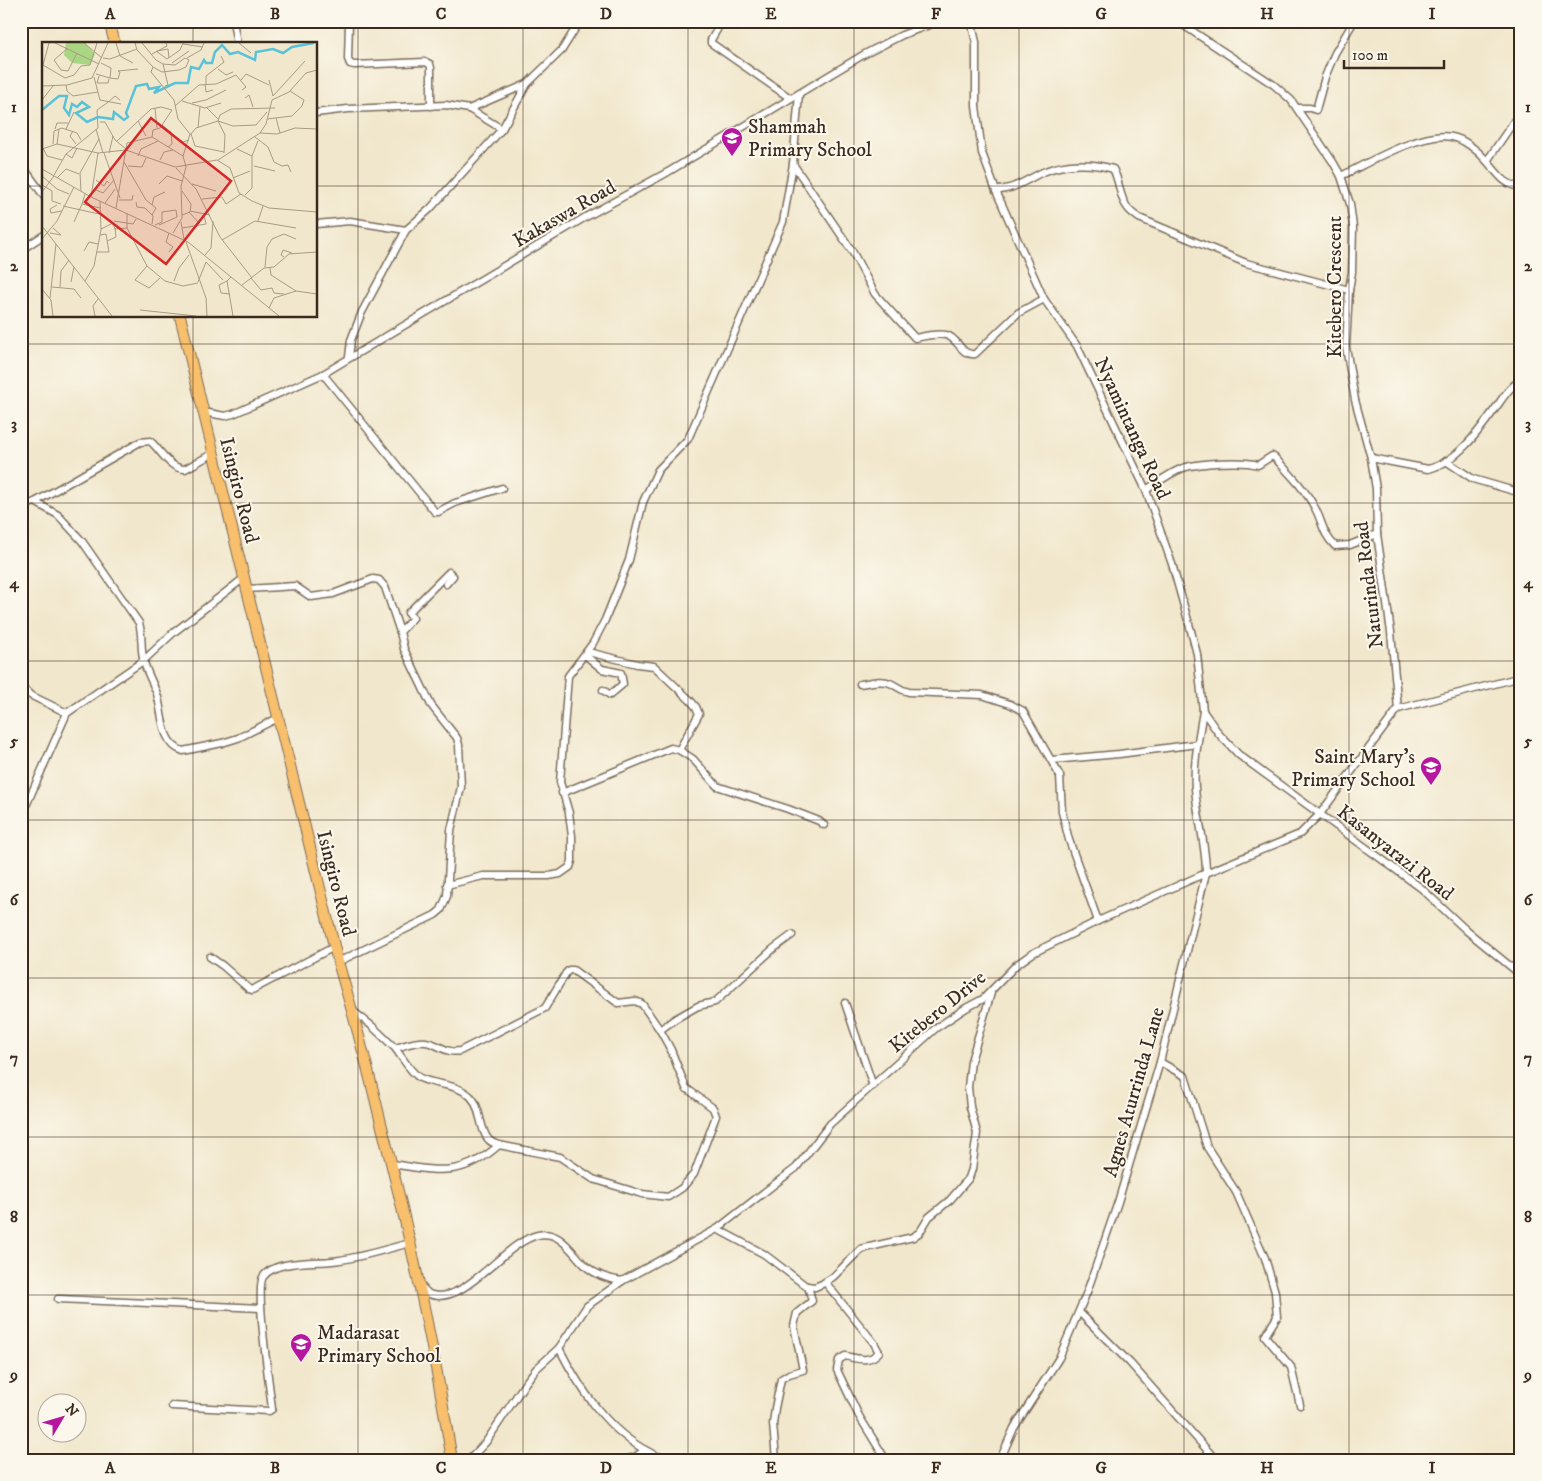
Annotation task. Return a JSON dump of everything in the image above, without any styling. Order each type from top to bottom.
[{"type":"main road","points":[[109,21],[114,42]]},
{"type":"main road","name":"Isingiro Road","points":[[180,318],[334,947],[353,1010],[392,1164],[439,1378],[452,1460]]},
{"type":"street","points":[[233,21],[237,42]]},
{"type":"street","points":[[349,21],[348,59],[350,64],[425,62],[430,64],[431,106]]},
{"type":"street","points":[[349,357],[351,340],[362,312],[406,230],[430,208],[502,129],[528,84],[562,50],[580,21]]},
{"type":"street","points":[[722,21],[711,43],[790,98]]},
{"type":"street","name":"Kakaswa Road","points":[[203,412],[225,416],[233,414],[323,374],[584,218],[668,172],[862,55],[902,35],[929,26],[935,21]]},
{"type":"street","name":"Nyamintanga Road","points":[[971,21],[976,42],[976,106],[982,153],[996,191],[1044,300],[1078,346],[1146,490],[1172,564],[1197,654],[1203,711],[1219,734],[1239,755],[1320,814]]},
{"type":"street","name":"Kitebero Crescent","points":[[1177,21],[1274,85],[1291,100],[1340,176],[1350,204],[1353,227],[1352,272],[1349,290],[1346,347],[1355,400],[1371,458]]},
{"type":"street","points":[[1297,108],[1316,110],[1336,53],[1354,21]]},
{"type":"street","points":[[469,109],[528,84]]},
{"type":"street","points":[[447,886],[483,876],[534,877],[560,874],[566,871],[572,861],[572,836],[569,813],[562,793],[560,774],[568,676],[586,654],[605,620],[629,560],[645,496],[662,464],[688,439],[783,222],[793,164],[799,94]]},
{"type":"street","points":[[318,113],[348,109],[446,105],[469,109],[502,129]]},
{"type":"street","points":[[1487,161],[1521,111]]},
{"type":"street","points":[[1340,176],[1414,142],[1435,136],[1453,137],[1478,152],[1505,183],[1514,187],[1521,187]]},
{"type":"street","points":[[21,164],[42,193]]},
{"type":"street","points":[[793,164],[852,251],[875,294],[915,338],[947,335],[963,350],[969,354],[975,354],[1018,313],[1044,300]]},
{"type":"street","points":[[996,191],[1013,187],[1044,172],[1066,166],[1087,164],[1106,166],[1114,169],[1118,176],[1123,201],[1127,208],[1139,218],[1246,263],[1349,290]]},
{"type":"street","points":[[318,224],[350,221],[406,230]]},
{"type":"street","points":[[21,250],[42,236]]},
{"type":"street","points":[[323,374],[435,512],[455,503],[502,488]]},
{"type":"street","points":[[1371,458],[1428,470],[1438,467],[1465,445],[1486,422],[1512,385],[1521,380]]},
{"type":"street","points":[[21,507],[36,502],[146,440],[154,444],[166,459],[180,469],[185,469],[214,453]]},
{"type":"street","points":[[1146,490],[1185,467],[1230,463],[1253,463],[1258,465],[1272,456],[1304,490],[1315,508],[1326,537],[1335,546],[1350,545],[1376,534]]},
{"type":"street","name":"Naturinda Road","points":[[1371,458],[1376,489],[1376,534],[1391,632],[1398,708]]},
{"type":"street","points":[[1446,461],[1473,479],[1521,493]]},
{"type":"street","points":[[36,502],[58,515],[82,541],[138,623],[141,631],[144,661],[158,697],[163,724],[168,736],[177,749],[183,751],[222,743],[238,738],[278,718]]},
{"type":"street","points":[[400,632],[413,618],[408,613],[449,572],[453,576],[446,584]]},
{"type":"street","points":[[21,817],[67,713],[144,661],[172,633],[246,583],[295,586],[311,597],[333,594],[373,579],[379,580],[385,587],[404,649],[431,705],[456,738],[459,745],[461,787],[451,830],[445,904],[435,915],[338,962]]},
{"type":"street","points":[[21,652],[21,659]]},
{"type":"street","points":[[586,654],[602,669],[621,673],[623,684],[610,695],[604,690]]},
{"type":"street","points":[[586,654],[654,666],[690,700],[696,707],[698,714],[679,750]]},
{"type":"street","points":[[1398,708],[1521,677]]},
{"type":"street","points":[[860,684],[884,681],[891,683],[900,690],[908,692],[982,694],[1023,711],[1041,746],[1052,760],[1060,776],[1062,812],[1098,921]]},
{"type":"street","points":[[21,686],[30,695],[67,713]]},
{"type":"street","name":"Kitebero Drive","points":[[469,1460],[490,1437],[536,1369],[559,1348],[587,1306],[622,1281],[717,1229],[796,1168],[821,1133],[936,1028],[977,1003],[991,992],[1016,965],[1032,953],[1098,921],[1206,873],[1300,834],[1320,814],[1398,708]]},
{"type":"street","name":"Agnes Aturrinda Lane","points":[[1000,1460],[1014,1428],[1059,1358],[1079,1312],[1118,1202],[1160,1062],[1206,873],[1206,855],[1195,787],[1197,744],[1203,711]]},
{"type":"street","points":[[1052,760],[1197,744]]},
{"type":"street","points":[[562,793],[666,748],[670,748],[679,750],[693,759],[717,786],[788,809],[819,821],[824,825]]},
{"type":"street","name":"Kasanyarazi Road","points":[[1320,814],[1421,888],[1467,931],[1521,975]]},
{"type":"street","points":[[660,1030],[698,1006],[715,1002],[792,935]]},
{"type":"street","points":[[210,957],[252,990],[334,947]]},
{"type":"street","points":[[353,1010],[395,1048],[412,1071],[419,1077],[450,1085],[471,1097],[488,1139],[499,1145],[560,1156],[593,1179],[642,1194],[668,1196],[682,1188],[694,1174],[716,1116],[715,1111],[709,1104],[700,1100],[686,1088],[672,1050],[642,1004],[634,1001],[618,1003],[573,970],[569,970],[566,973],[546,1008],[460,1051],[446,1051],[428,1042],[419,1042],[395,1048]]},
{"type":"street","points":[[717,1229],[764,1254],[798,1281],[815,1287],[833,1277],[861,1249],[913,1237],[920,1232],[930,1217],[950,1200],[969,1178],[972,1169],[977,1133],[970,1107],[968,1087],[971,1060],[991,992]]},
{"type":"street","points":[[844,1003],[873,1086]]},
{"type":"street","points":[[1160,1062],[1185,1076],[1207,1147],[1236,1192],[1265,1258],[1275,1292],[1277,1317],[1265,1336],[1291,1367],[1300,1405]]},
{"type":"street","points":[[392,1164],[437,1171],[464,1167],[479,1161],[499,1145]]},
{"type":"street","points":[[420,1285],[428,1294],[453,1293],[472,1281],[523,1240],[547,1234],[559,1238],[593,1272],[610,1279],[622,1281]]},
{"type":"street","points":[[172,1406],[269,1411],[272,1409],[261,1308],[262,1279],[268,1270],[300,1262],[333,1261],[410,1243]]},
{"type":"street","points":[[825,1282],[874,1343],[879,1352],[875,1357],[867,1360],[845,1356],[839,1360],[837,1370],[860,1416],[886,1460]]},
{"type":"street","points":[[776,1460],[773,1424],[774,1408],[782,1379],[789,1374],[803,1370],[794,1326],[797,1313],[812,1301],[808,1286]]},
{"type":"street","points":[[58,1299],[261,1308]]},
{"type":"street","points":[[1079,1312],[1130,1362],[1216,1460]]},
{"type":"street","points":[[559,1348],[597,1410],[621,1435],[648,1455]]},
{"type":"street","points":[[624,1460],[648,1455],[673,1460]]},
{"type":"place","name":"Shammah Primary School","points":[[732,157]]},
{"type":"place","name":"Saint Mary's Primary School","points":[[1431,786]]},
{"type":"place","name":"Madarasat Primary School","points":[[301,1363]]}]
